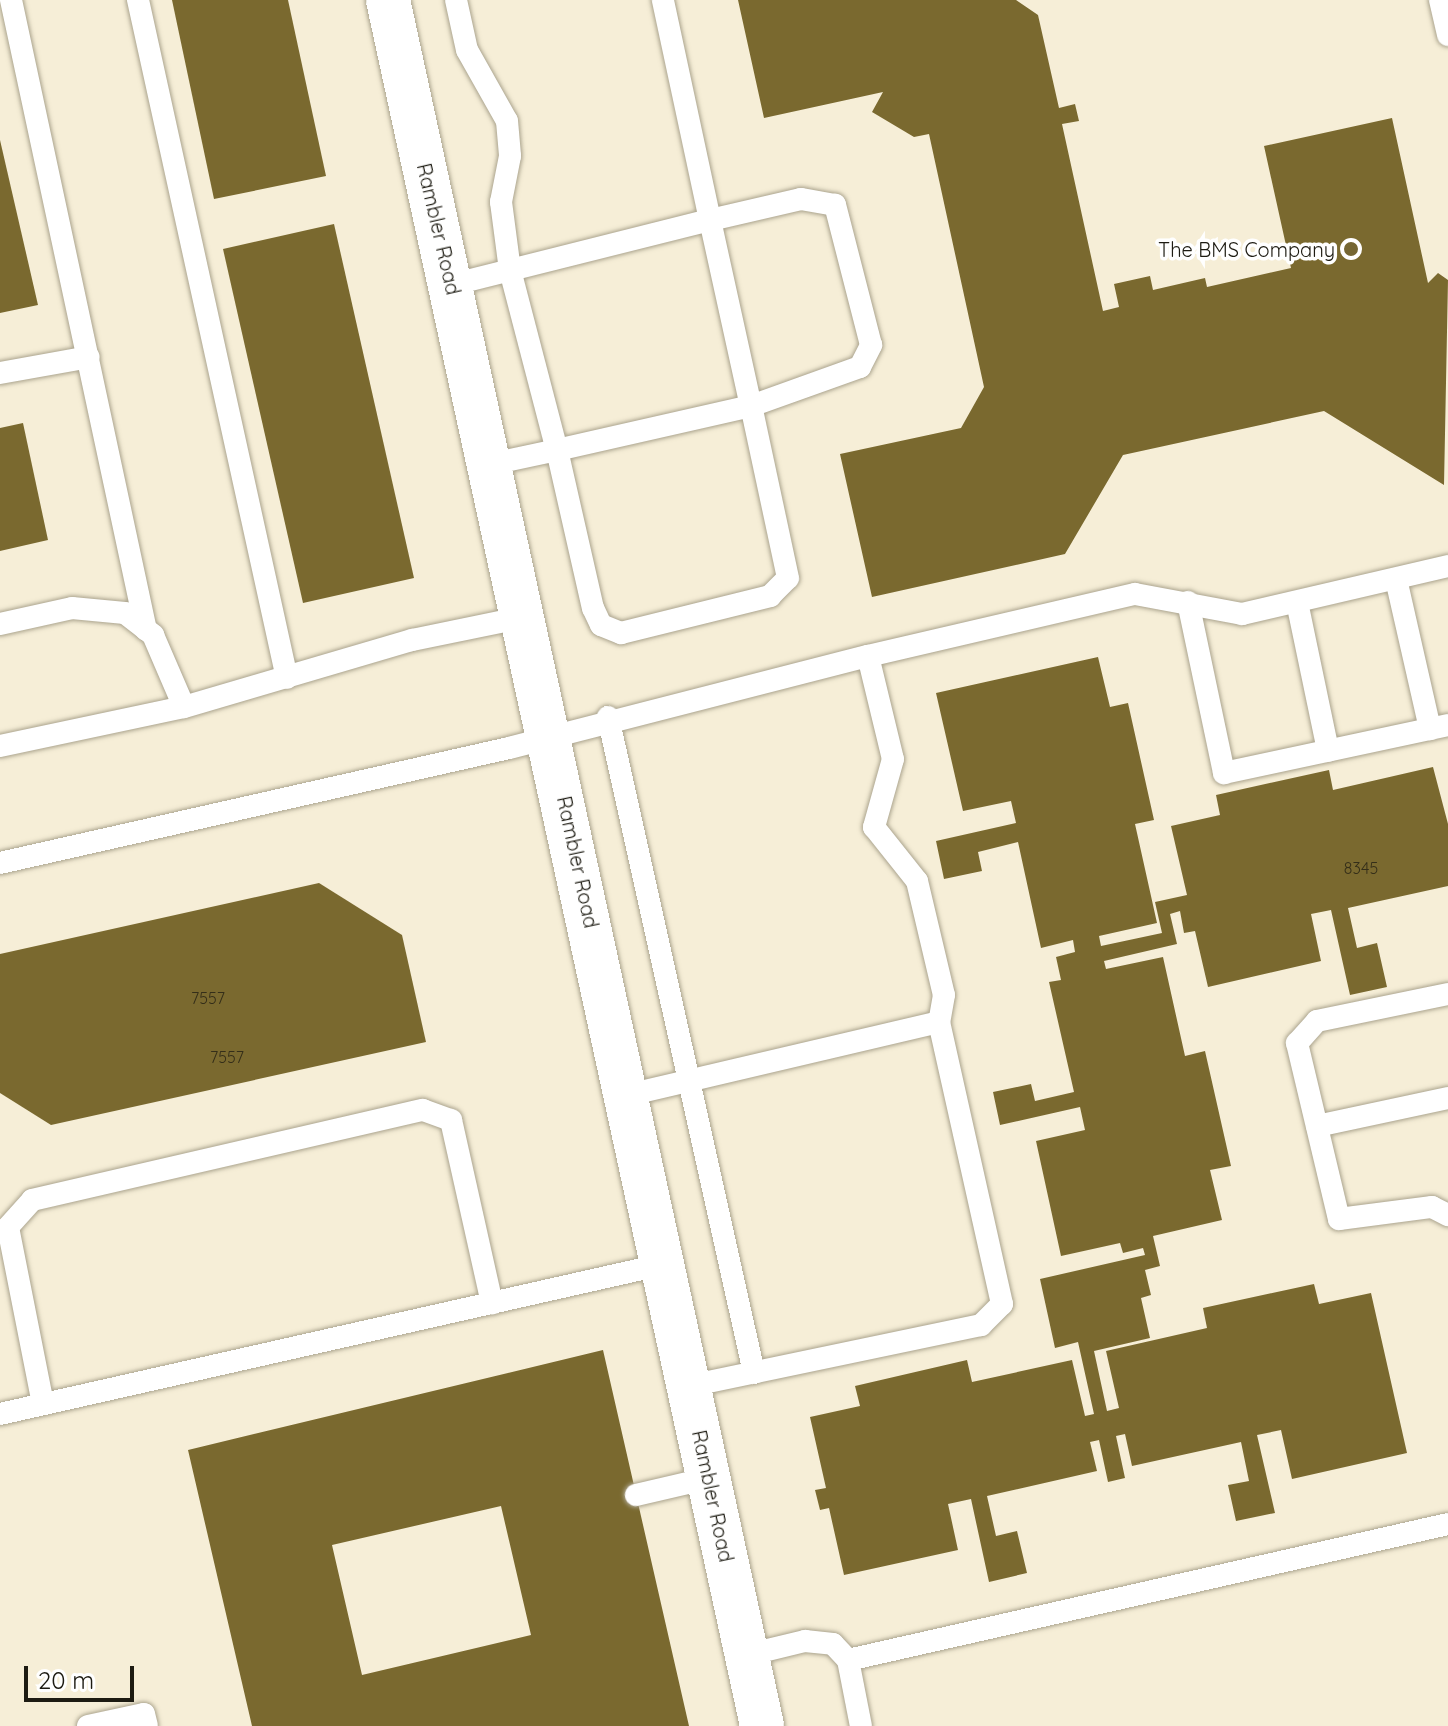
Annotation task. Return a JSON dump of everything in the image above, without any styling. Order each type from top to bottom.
[{"type":"street","name":"Rambler Road","points":[[388,0],[628,1095],[762,1726]]},
{"type":"lane","points":[[11,0],[146,630],[184,707]]},
{"type":"lane","points":[[138,0],[287,678]]},
{"type":"lane","points":[[456,0],[467,50],[507,121],[510,156],[501,202],[510,270],[557,450],[593,608],[601,625],[621,633],[770,596],[788,578],[663,0]]},
{"type":"lane","points":[[1440,0],[1448,35]]},
{"type":"lane","points":[[451,285],[801,199],[835,205],[871,345],[860,367],[751,406],[491,464]]},
{"type":"lane","points":[[0,373],[89,357]]},
{"type":"lane","points":[[0,863],[550,736],[608,717],[1135,594],[1242,614],[1448,566]]},
{"type":"lane","points":[[1188,602],[1224,773],[1439,727],[1396,579]]},
{"type":"lane","points":[[1297,602],[1328,751]]},
{"type":"lane","points":[[0,624],[102,607],[146,630]]},
{"type":"lane","points":[[0,746],[184,707],[524,617]]},
{"type":"lane","points":[[690,1386],[981,1325],[1002,1304],[939,1022],[944,995],[917,881],[874,827],[893,759],[868,656]]},
{"type":"lane","points":[[608,717],[754,1373]]},
{"type":"lane","points":[[1448,994],[1303,1029],[1297,1043],[1339,1219],[1432,1207],[1448,1215]]},
{"type":"lane","points":[[628,1095],[939,1022]]},
{"type":"lane","points":[[1317,1126],[1448,1098]]},
{"type":"lane","points":[[43,1404],[8,1227],[32,1200],[423,1110],[451,1120],[492,1303]]},
{"type":"lane","points":[[0,1414],[664,1264]]},
{"type":"lane","points":[[636,1495],[709,1478]]},
{"type":"lane","points":[[848,1660],[1448,1524]]},
{"type":"lane","points":[[747,1655],[805,1641],[833,1644],[848,1660],[861,1726]]},
{"type":"lane","points":[[88,1726],[144,1714],[147,1726]]},
{"type":"building","points":[[172,0],[288,0],[326,176],[214,199]]},
{"type":"building","points":[[738,0],[1016,0],[1038,15],[1059,108],[1075,104],[1079,121],[1062,124],[1103,311],[1119,307],[1114,284],[1150,276],[1153,290],[1205,278],[1207,287],[1291,268],[1264,146],[1392,118],[1428,283],[1438,273],[1448,280],[1444,485],[1324,411],[1123,455],[1065,554],[872,597],[840,454],[961,428],[984,387],[929,134],[914,137],[872,112],[883,92],[764,118]]},
{"type":"building","points":[[0,140],[38,305],[0,313]]},
{"type":"building","points":[[334,224],[414,578],[303,603],[223,249]]},
{"type":"building","points":[[23,423],[48,540],[0,551],[0,428]]},
{"type":"building","points":[[1098,657],[1110,707],[1128,703],[1154,820],[1135,824],[1157,923],[1099,936],[1101,946],[1162,933],[1155,902],[1187,895],[1171,826],[1220,815],[1216,795],[1329,770],[1333,790],[1433,767],[1448,824],[1448,886],[1348,908],[1357,948],[1377,943],[1387,987],[1350,995],[1331,910],[1311,914],[1321,961],[1208,987],[1195,931],[1184,933],[1180,911],[1170,914],[1177,944],[1104,961],[1106,969],[1163,957],[1185,1056],[1205,1051],[1231,1166],[1210,1170],[1222,1220],[1153,1236],[1160,1266],[1145,1270],[1151,1295],[1141,1298],[1150,1338],[1094,1351],[1107,1411],[1119,1408],[1106,1351],[1207,1328],[1203,1308],[1314,1284],[1319,1304],[1371,1293],[1407,1453],[1292,1479],[1281,1430],[1257,1435],[1275,1513],[1236,1521],[1228,1485],[1249,1481],[1241,1442],[1132,1466],[1125,1434],[1116,1436],[1125,1478],[1108,1482],[1099,1440],[1090,1442],[1097,1471],[987,1496],[996,1536],[1017,1531],[1027,1573],[989,1582],[971,1499],[948,1504],[958,1550],[844,1575],[829,1508],[820,1510],[815,1490],[826,1488],[810,1417],[860,1406],[855,1386],[967,1360],[972,1382],[1072,1360],[1085,1416],[1094,1414],[1078,1342],[1055,1348],[1040,1279],[1145,1255],[1143,1248],[1123,1253],[1120,1243],[1061,1256],[1036,1141],[1085,1130],[1080,1107],[1000,1125],[993,1092],[1031,1084],[1035,1101],[1074,1092],[1049,982],[1061,980],[1056,957],[1075,952],[1073,940],[1041,948],[1018,842],[978,852],[982,871],[944,879],[936,841],[1016,823],[1011,801],[963,811],[936,693]]},
{"type":"building","points":[[319,883],[402,935],[426,1042],[51,1125],[0,1093],[0,954]]},
{"type":"building","points":[[603,1350],[689,1726],[252,1726],[188,1450]],"holes":[[[501,1506],[531,1635],[362,1675],[332,1545]]]},
{"type":"place","name":"The BMS Company","points":[[1351,249]]}]
